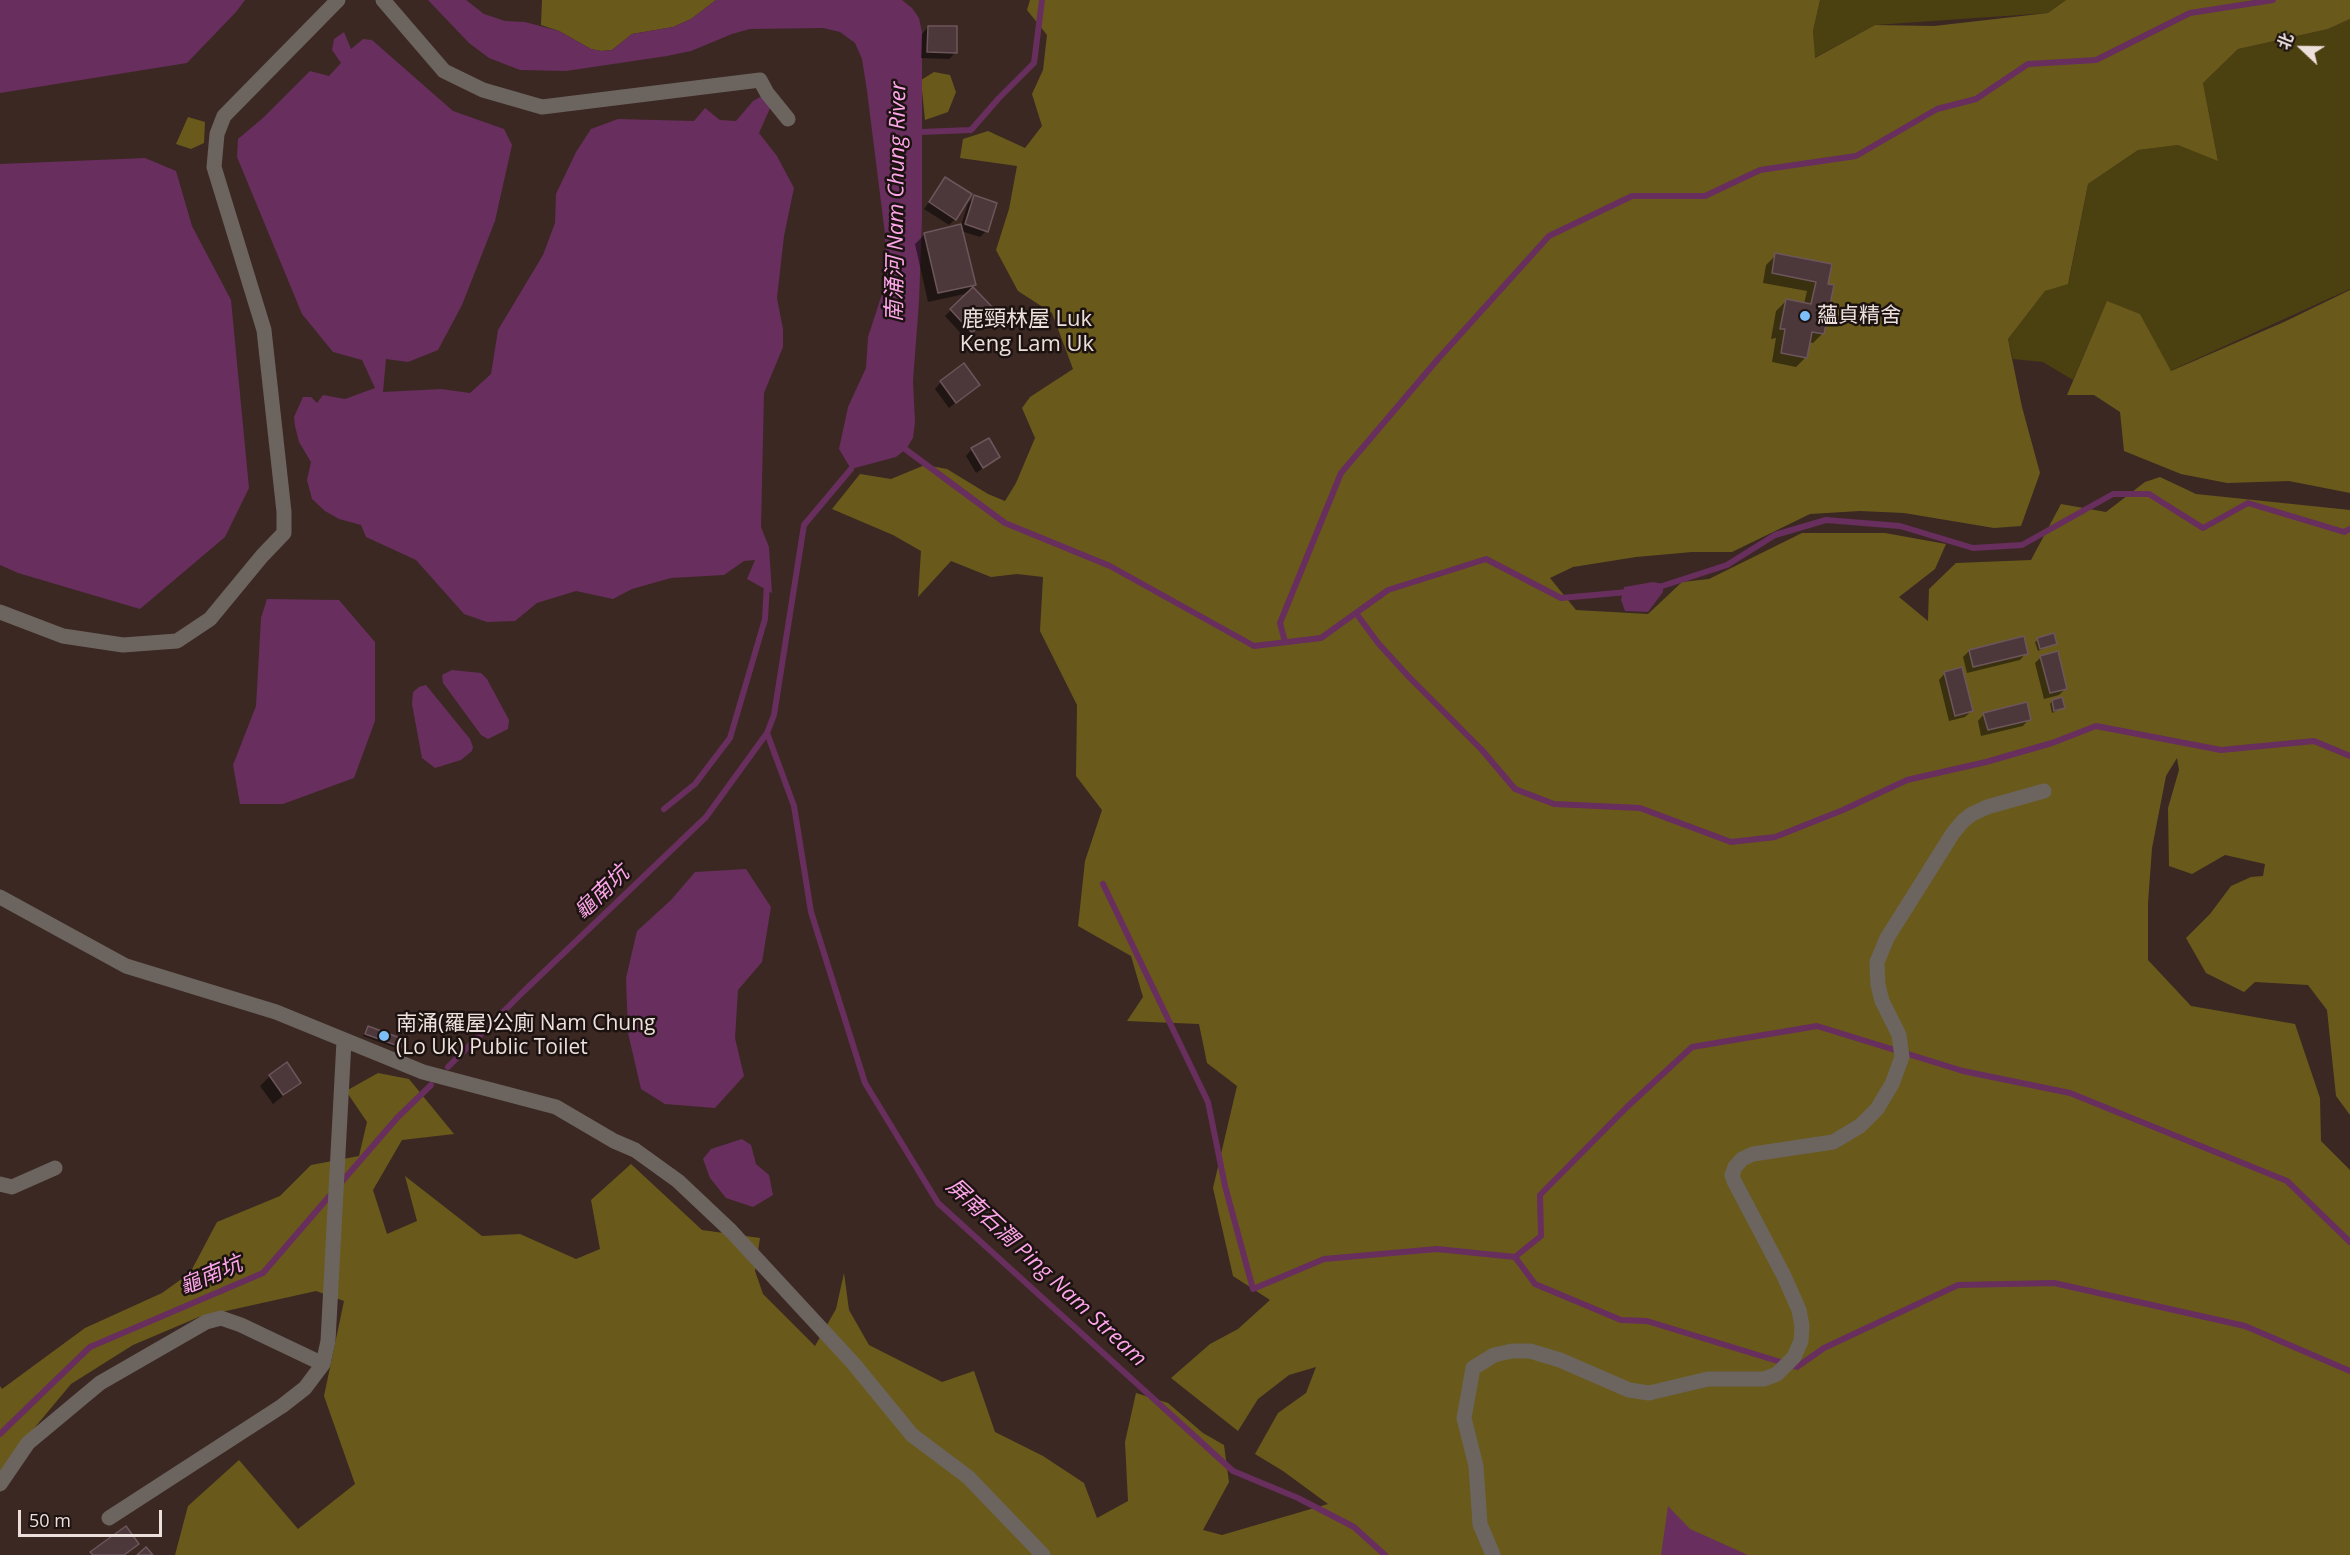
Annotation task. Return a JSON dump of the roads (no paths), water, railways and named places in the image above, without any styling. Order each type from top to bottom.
[{"type":"street","points":[[0,612],[63,636],[123,645],[177,641],[210,620],[262,556],[284,533],[285,512],[264,330],[214,167],[217,134],[224,116],[338,0]]},
{"type":"street","points":[[383,0],[444,71],[483,90],[542,107],[760,80],[767,93],[788,119]]},
{"type":"street","points":[[1493,1555],[1480,1524],[1476,1466],[1464,1418],[1473,1368],[1494,1355],[1512,1351],[1530,1351],[1560,1360],[1629,1390],[1649,1393],[1708,1380],[1764,1379],[1782,1370],[1794,1357],[1802,1334],[1799,1310],[1784,1276],[1734,1181],[1732,1175],[1735,1167],[1742,1159],[1753,1154],[1833,1142],[1854,1131],[1869,1119],[1892,1084],[1902,1057],[1899,1035],[1880,998],[1878,985],[1877,962],[1887,938],[1953,833],[1963,821],[1987,807],[2044,791]]},
{"type":"street","points":[[0,897],[126,966],[276,1012],[423,1071],[556,1107],[614,1141],[635,1150],[669,1175],[731,1231],[853,1363],[912,1435],[968,1477],[1043,1555]]},
{"type":"street","points":[[109,1518],[282,1406],[304,1388],[323,1364],[328,1341],[344,1041]]},
{"type":"street","points":[[0,1185],[12,1187],[55,1168]]},
{"type":"street","points":[[0,1484],[28,1443],[100,1383],[206,1322],[221,1318],[241,1325],[323,1364]]},
{"type":"water","points":[[0,0],[245,0],[187,63],[0,93]]},
{"type":"water","name":"南涌河 Nam Chung River","points":[[428,0],[466,0],[484,14],[505,21],[525,22],[559,31],[591,49],[601,51],[612,50],[632,34],[673,27],[691,19],[716,0],[902,0],[912,8],[919,18],[922,32],[922,219],[913,381],[915,422],[913,438],[906,449],[896,457],[851,469],[839,449],[848,407],[866,368],[868,337],[882,294],[886,264],[885,234],[867,91],[862,59],[855,43],[840,32],[823,28],[750,29],[691,51],[667,56],[566,71],[520,70],[489,58],[469,43]]},
{"type":"water","points":[[344,32],[351,49],[363,39],[372,40],[453,111],[504,129],[512,145],[495,221],[462,305],[438,350],[408,362],[386,359],[383,392],[441,389],[470,393],[491,374],[498,330],[543,255],[555,223],[556,194],[576,152],[591,129],[618,119],[694,121],[705,108],[720,120],[736,121],[753,101],[762,96],[771,106],[759,133],[777,156],[794,188],[784,236],[777,298],[783,329],[783,347],[764,393],[761,527],[769,547],[772,593],[747,579],[755,560],[744,561],[724,575],[671,578],[632,589],[613,599],[576,591],[537,603],[515,621],[487,622],[464,614],[416,560],[366,537],[361,525],[339,519],[325,511],[312,499],[307,480],[311,462],[299,442],[294,417],[303,397],[311,397],[317,403],[323,395],[345,399],[375,388],[362,360],[333,352],[302,314],[237,157],[238,139],[264,117],[310,71],[329,76],[341,63],[332,50],[334,39]]},
{"type":"water","points":[[145,158],[176,171],[192,226],[231,300],[249,488],[225,537],[140,609],[18,573],[0,565],[0,164]]},
{"type":"water","points":[[1653,582],[1663,584],[1663,592],[1648,612],[1625,611],[1621,600],[1624,587]]},
{"type":"water","points":[[267,599],[339,600],[375,642],[375,721],[354,778],[283,804],[240,804],[233,765],[256,706],[261,618]]},
{"type":"water","points":[[452,670],[481,673],[487,679],[509,720],[508,729],[488,739],[481,735],[443,683],[442,675]]},
{"type":"water","points":[[426,685],[470,739],[473,747],[472,751],[461,760],[435,768],[422,758],[412,704],[413,692]]},
{"type":"water","points":[[746,869],[771,907],[762,962],[738,990],[735,1038],[744,1076],[715,1108],[665,1104],[641,1089],[628,1033],[626,978],[637,931],[671,900],[695,872]]},
{"type":"water","points":[[742,1139],[751,1145],[756,1164],[769,1175],[773,1195],[753,1207],[726,1198],[710,1178],[703,1159],[711,1149]]},
{"type":"water","points":[[1668,1506],[1690,1529],[1748,1555],[1661,1555]]},
{"type":"waterway","name":"南涌河 Nam Chung River","points":[[915,130],[921,132],[971,130],[1034,63],[1042,0]]},
{"type":"waterway","points":[[1285,642],[1280,623],[1341,473],[1438,359],[1549,236],[1632,196],[1705,196],[1760,170],[1856,156],[1937,109],[1976,99],[2028,64],[2096,60],[2190,13],[2273,0]]},
{"type":"waterway","points":[[901,446],[1005,523],[1110,566],[1254,646],[1321,638],[1388,590],[1486,559],[1561,598],[1628,592]]},
{"type":"waterway","name":"屏南石澗 Ping Nam Stream","points":[[851,469],[804,525],[774,715],[767,733],[794,806],[811,912],[865,1083],[938,1203],[1233,1471],[1298,1498],[1354,1527],[1385,1555]]},
{"type":"waterway","points":[[1656,588],[1727,565],[1775,535],[1826,520],[1900,526],[1973,548],[2022,545],[2113,494],[2149,494],[2203,528],[2248,503],[2344,532],[2350,529]]},
{"type":"waterway","points":[[664,809],[695,784],[730,738],[765,619],[767,583]]},
{"type":"waterway","points":[[1356,613],[1378,643],[1482,750],[1515,789],[1554,804],[1640,808],[1731,842],[1775,837],[1843,810],[1907,780],[1986,762],[2052,743],[2096,726],[2221,750],[2314,741],[2350,756]]},
{"type":"waterway","name":"龜南坑","points":[[448,1067],[706,817],[767,733]]},
{"type":"waterway","points":[[1103,884],[1208,1102],[1225,1186],[1253,1289],[1324,1259],[1437,1249],[1515,1257],[1541,1236],[1540,1195],[1627,1107],[1692,1047],[1817,1026],[1963,1071],[2070,1093],[2287,1181],[2350,1242]]},
{"type":"waterway","name":"龜南坑","points":[[339,1185],[397,1118],[431,1085]]},
{"type":"waterway","name":"龜南坑","points":[[0,1434],[90,1347],[263,1273],[332,1193]]},
{"type":"waterway","points":[[1515,1257],[1535,1284],[1621,1320],[1647,1321],[1797,1367],[1824,1348],[1958,1285],[2054,1283],[2245,1326],[2350,1371]]},
{"type":"place","name":"蘊貞精舍","points":[[1805,316]]},
{"type":"place","name":"南涌(羅屋)公廁 Nam Chung (Lo Uk) Public Toilet","points":[[384,1036]]},
{"type":"district","name":"鹿頸林屋 Luk Keng Lam Uk","points":[[1027,332]]}]
